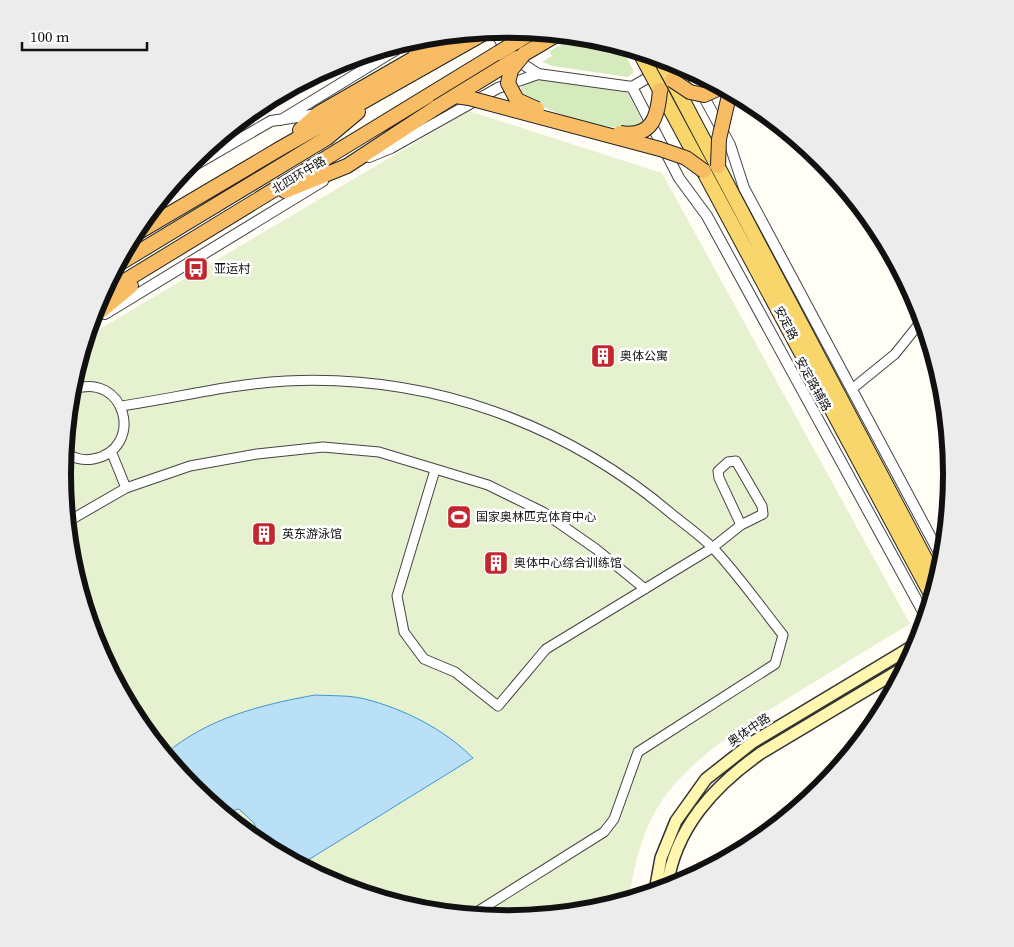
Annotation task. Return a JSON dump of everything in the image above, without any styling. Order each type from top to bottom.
[{"type":"highway","points":[[147,227],[281,148],[476,38]]},
{"type":"highway","name":"北四环中路","points":[[112,289],[523,38]]},
{"type":"highway","points":[[247,206],[347,166],[437,107],[549,39]]},
{"type":"highway","points":[[281,148],[318,113],[441,43]]},
{"type":"highway","points":[[413,59],[422,46]]},
{"type":"highway","points":[[524,54],[511,70],[508,83],[517,100],[529,106],[600,129],[632,134],[643,131],[653,122],[659,108],[660,90]]},
{"type":"highway","points":[[672,80],[690,92],[704,95],[714,90]]},
{"type":"highway","points":[[127,259],[327,138],[385,89]]},
{"type":"highway","points":[[455,96],[469,98],[660,149],[686,158],[704,172]]},
{"type":"highway","points":[[718,166],[719,139],[728,98]]},
{"type":"highway","points":[[152,220],[172,212]]},
{"type":"highway","points":[[103,309],[160,261]]},
{"type":"main road","name":"安定路","points":[[644,60],[928,588]]},
{"type":"main road","name":"安定路","points":[[665,68],[932,571]]},
{"type":"main road","name":"奥体中路","points":[[657,882],[661,858],[676,821],[706,779],[752,742],[905,651]]},
{"type":"main road","name":"奥体中路","points":[[669,878],[678,845],[691,821],[709,797],[742,766],[894,673]]},
{"type":"street","points":[[495,38],[509,55],[538,74],[632,87],[665,68]]},
{"type":"street","points":[[281,120],[390,53]]},
{"type":"street","name":"北四环中路","points":[[100,317],[347,166],[391,148],[498,88],[538,74]]},
{"type":"street","points":[[694,80],[730,145],[744,188],[937,548]]},
{"type":"street","name":"安定路辅路","points":[[632,87],[679,178],[708,216],[922,609]]},
{"type":"street","points":[[206,159],[272,121],[318,113]]},
{"type":"street","points":[[852,389],[894,354],[917,326]]},
{"type":"street","points":[[121,406],[285,381],[394,384],[440,395],[504,415],[558,437],[609,466],[652,497],[712,548],[783,635],[775,664],[638,752],[614,819],[604,832],[481,909]]},
{"type":"street","points":[[72,455],[79,459],[91,460],[102,457],[119,442],[124,430],[121,406],[110,393],[94,386],[79,387]]},
{"type":"street","points":[[74,518],[126,488],[190,466],[257,454],[323,447],[379,452],[488,485],[543,512],[596,549],[645,589]]},
{"type":"street","points":[[111,451],[126,488]]},
{"type":"street","points":[[435,470],[397,596],[404,632],[424,659],[455,672],[498,706],[546,649],[712,548],[741,525],[763,514],[762,506],[736,461],[728,462],[718,471],[719,478],[741,525]]},
{"type":"green space","points":[[568,42],[620,52],[625,54],[634,72],[628,77],[553,66],[542,62],[552,56],[549,51]]},
{"type":"green space","points":[[543,78],[628,93],[643,123],[635,129],[607,126],[574,119],[543,107],[520,91],[523,83]]},
{"type":"green space","name":"国家奥林匹克体育中心","points":[[469,111],[662,173],[910,624],[763,714],[721,742],[683,775],[655,812],[638,854],[630,892],[564,906],[507,910],[450,906],[394,895],[367,886],[314,865],[289,851],[265,836],[220,801],[179,761],[161,739],[129,692],[116,666],[94,614],[86,586],[79,559],[72,502],[72,445],[75,417],[79,388],[94,332]]},
{"type":"water","points":[[315,695],[347,696],[380,703],[423,721],[449,738],[473,758],[307,861],[257,830],[254,823],[239,809],[232,811],[199,782],[170,750],[199,731],[217,722],[274,703]]},
{"type":"place","name":"亚运村","points":[[196,269]]},
{"type":"place","name":"奥体公寓","points":[[603,356]]},
{"type":"place","name":"国家奥林匹克体育中心","points":[[459,517]]},
{"type":"place","name":"英东游泳馆","points":[[264,534]]},
{"type":"place","name":"奥体中心综合训练馆","points":[[496,563]]}]
